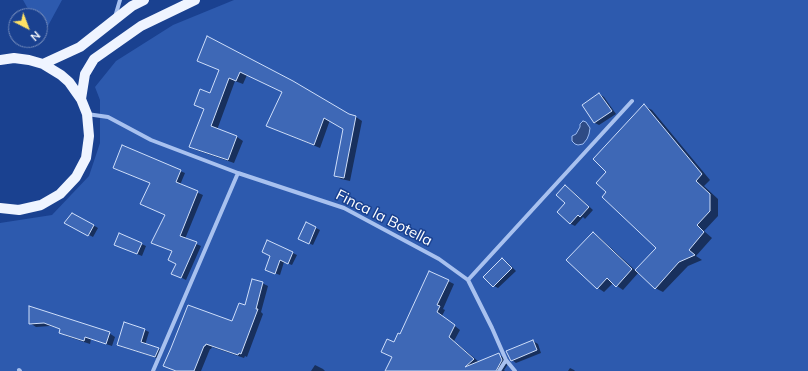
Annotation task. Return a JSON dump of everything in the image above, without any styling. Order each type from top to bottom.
[{"type":"main road","points":[[43,64],[80,47],[132,6],[144,0]]},
{"type":"main road","points":[[81,99],[85,74],[94,59],[141,26],[195,0]]},
{"type":"main road","points":[[0,60],[14,58],[29,60],[43,64],[61,75],[72,86],[81,99],[87,114],[89,136],[86,158],[76,177],[60,194],[41,205],[19,210],[0,208]]},
{"type":"street","points":[[114,20],[120,0]]},
{"type":"street","points":[[468,280],[632,101]]},
{"type":"street","name":"Finca la Botella","points":[[87,114],[108,117],[151,140],[238,173],[344,208],[438,259],[468,280],[506,360],[515,371]]},
{"type":"street","points":[[153,371],[238,173]]},
{"type":"street","points":[[499,371],[506,360]]},
{"type":"shaded area","points":[[23,0],[62,0],[48,26],[48,8],[28,8]]},
{"type":"shaded area","points":[[234,0],[808,0],[808,371],[0,371],[0,223],[52,215],[89,176],[100,143],[100,100],[95,87],[116,61],[173,25]]},
{"type":"shaded area","points":[[583,121],[586,122],[590,128],[589,134],[583,144],[578,145],[572,141],[572,136],[576,134],[580,124]]},
{"type":"building","points":[[207,36],[293,81],[349,114],[356,116],[344,178],[334,176],[343,129],[324,118],[314,145],[266,126],[282,92],[240,72],[236,81],[229,78],[211,126],[237,136],[228,160],[189,147],[204,109],[194,105],[200,89],[210,93],[219,70],[197,61]]},
{"type":"building","points":[[599,93],[612,111],[594,123],[582,105]]},
{"type":"building","points":[[644,104],[702,174],[696,181],[710,194],[710,211],[697,225],[704,232],[689,250],[695,255],[679,262],[655,289],[635,270],[656,248],[602,197],[606,192],[596,183],[606,172],[593,159]]},
{"type":"building","points":[[122,145],[181,170],[176,182],[198,191],[180,236],[197,242],[181,278],[171,274],[176,264],[168,260],[172,251],[151,243],[165,215],[140,204],[150,183],[113,168]]},
{"type":"building","points":[[565,185],[589,207],[580,217],[578,215],[570,224],[557,212],[565,203],[556,195]]},
{"type":"building","points":[[72,213],[94,225],[88,236],[64,223]]},
{"type":"building","points":[[306,222],[316,227],[309,244],[298,239]]},
{"type":"building","points":[[593,232],[632,269],[616,287],[607,278],[597,289],[566,260]]},
{"type":"building","points":[[119,233],[142,243],[137,254],[114,245]]},
{"type":"building","points":[[267,240],[293,252],[288,264],[280,260],[275,274],[265,270],[270,256],[262,252]]},
{"type":"building","points":[[502,258],[512,268],[493,287],[483,277]]},
{"type":"building","points":[[429,271],[449,280],[437,305],[440,306],[437,312],[455,325],[449,337],[474,359],[465,367],[499,353],[502,360],[496,371],[385,371],[392,357],[381,352],[387,339],[394,342],[398,333],[400,334]]},
{"type":"building","points":[[252,279],[263,282],[256,309],[258,309],[241,354],[239,353],[238,355],[206,344],[194,371],[176,371],[163,366],[188,305],[232,321],[239,303],[245,305]]},
{"type":"building","points":[[29,306],[110,332],[106,344],[85,337],[84,341],[59,333],[60,329],[44,323],[29,324]]},
{"type":"building","points":[[124,322],[145,329],[141,342],[159,348],[155,357],[117,345]]},
{"type":"building","points":[[533,340],[537,350],[511,361],[506,351]]}]
